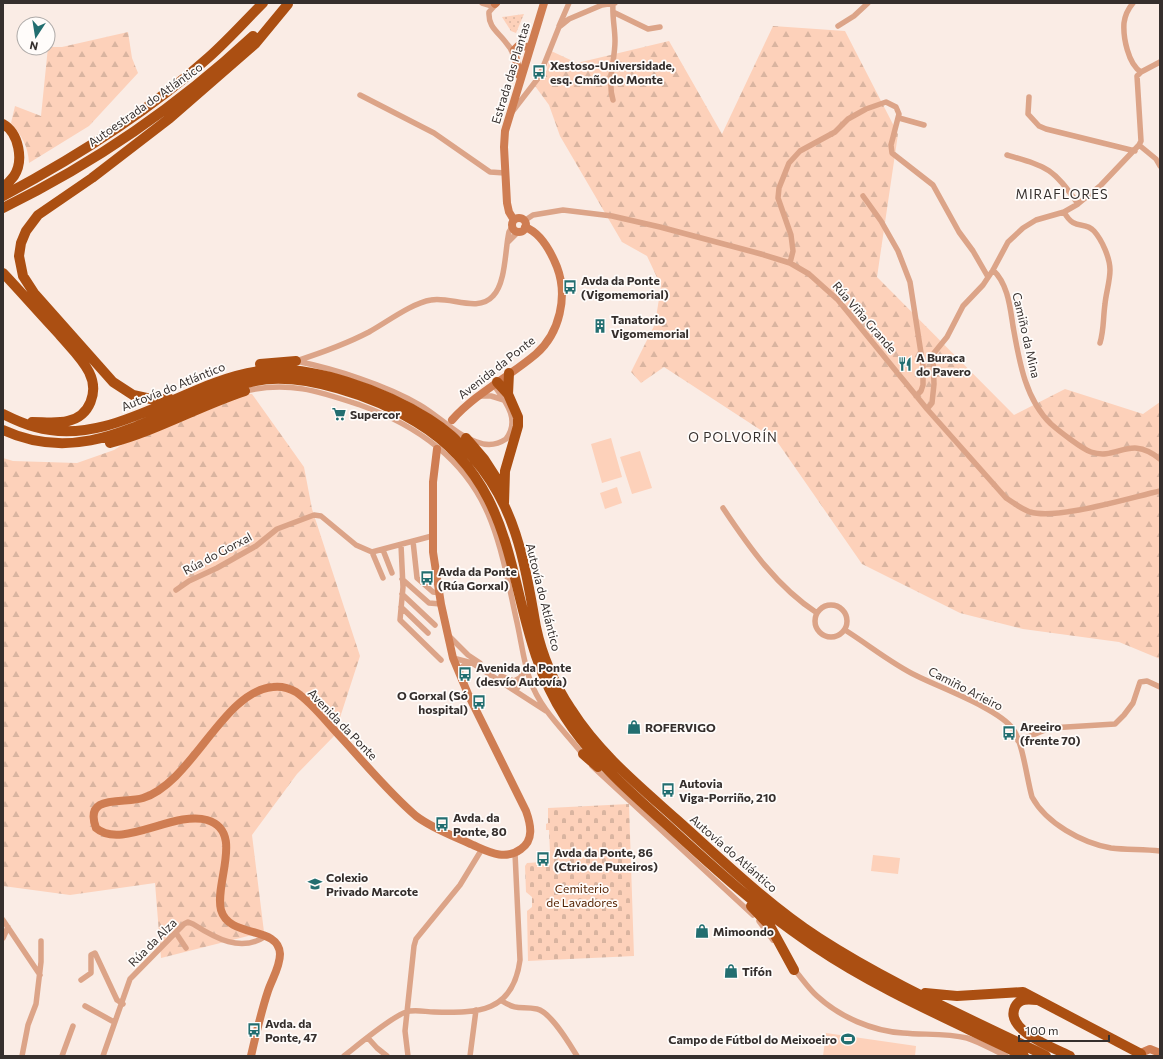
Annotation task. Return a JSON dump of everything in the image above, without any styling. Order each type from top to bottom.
[{"type":"highway","name":"Autoestrada do Atlántico","points":[[3,196],[88,148],[156,101],[210,57],[263,3]]},
{"type":"highway","name":"Autoestrada do Atlántico","points":[[3,208],[28,196],[83,164],[156,115],[213,72],[288,3]]},
{"type":"highway","points":[[174,400],[151,399],[133,396],[113,382],[34,293],[23,276],[19,256],[21,243],[26,231],[38,215],[92,178],[170,118],[255,44],[288,3]]},
{"type":"highway","points":[[3,124],[7,126],[17,141],[20,158],[15,175],[3,188]]},
{"type":"highway","points":[[3,273],[77,355],[88,370],[93,383],[90,405],[75,419],[60,423],[21,422]]},
{"type":"highway","points":[[218,381],[229,372],[246,367],[263,363],[296,361]]},
{"type":"highway","name":"Autovía do Atlántico","points":[[3,414],[44,430],[76,431],[94,429],[136,416],[218,381],[259,370],[285,369],[304,371],[344,382],[401,404],[432,421],[451,436],[471,456],[504,505],[518,543],[537,629],[552,674],[569,706],[594,740],[631,778],[769,902],[817,937],[861,964],[899,984],[1046,1056]]},
{"type":"highway","points":[[506,397],[509,373]]},
{"type":"highway","name":"Autovía do Atlántico","points":[[3,430],[21,437],[45,442],[80,443],[134,428],[218,392],[239,385],[273,378],[288,378],[318,383],[369,400],[413,420],[443,440],[477,478],[487,494],[502,528],[534,652],[556,704],[578,736],[625,787],[736,888],[812,945],[856,972],[1024,1056]]},
{"type":"highway","points":[[495,383],[515,408],[518,417],[518,426],[507,460],[504,505]]},
{"type":"highway","points":[[80,443],[94,444],[126,438],[220,399],[245,391]]},
{"type":"highway","points":[[466,438],[484,459],[504,490]]},
{"type":"highway","points":[[583,754],[611,778],[625,787]]},
{"type":"highway","points":[[736,888],[770,926],[794,970]]},
{"type":"highway","points":[[899,984],[927,994],[957,996],[1017,991],[1023,992],[1141,1055]]},
{"type":"highway","points":[[1040,1000],[1028,999],[1020,1001],[1016,1005],[1013,1017],[1016,1024],[1025,1033],[1070,1056]]},
{"type":"street","points":[[482,3],[495,4]]},
{"type":"street","name":"Estrada das Plantas","points":[[519,225],[509,212],[504,147],[507,119],[544,3]]},
{"type":"street","points":[[507,119],[539,77],[569,3]]},
{"type":"street","points":[[559,26],[569,19],[602,5],[614,3],[613,12],[615,41],[610,87],[613,100]]},
{"type":"street","points":[[838,26],[854,16],[868,3]]},
{"type":"street","points":[[1133,3],[1126,13],[1124,31],[1133,64],[1140,72]]},
{"type":"street","points":[[495,4],[489,12],[489,21],[495,31],[508,44],[515,59],[525,64]]},
{"type":"street","points":[[613,12],[648,29],[660,27]]},
{"type":"street","points":[[508,44],[530,47]]},
{"type":"street","points":[[518,46],[514,50],[519,80]]},
{"type":"street","points":[[927,409],[932,403],[934,384],[934,353],[947,337],[963,306],[993,270],[1008,242],[1023,228],[1036,220],[1064,212],[1078,204],[1101,185],[1139,145],[1140,136],[1136,81],[1140,72],[1160,62]]},
{"type":"street","points":[[360,95],[434,133],[490,172],[505,174]]},
{"type":"street","points":[[1029,97],[1028,114],[1039,126],[1046,129],[1135,150]]},
{"type":"street","points":[[790,263],[793,252],[791,236],[778,198],[779,188],[789,163],[800,151],[827,138],[848,119],[866,109],[886,102],[896,106],[899,114],[891,145],[892,153],[933,185],[959,232],[973,251],[988,277]]},
{"type":"street","points":[[899,118],[924,124]]},
{"type":"street","points":[[1139,145],[1156,159],[1160,166]]},
{"type":"street","points":[[1007,155],[1042,166],[1053,172],[1060,179],[1078,204]]},
{"type":"street","points":[[863,196],[881,221],[898,251],[910,282],[923,366],[923,385],[921,391],[916,396]]},
{"type":"street","name":"Rúa Viña Grande","points":[[519,225],[533,215],[547,211],[580,210],[660,227],[790,263],[809,274],[838,300],[927,409],[1006,498],[1027,511],[1042,514],[1061,513],[1160,491]]},
{"type":"street","points":[[1064,212],[1069,221],[1075,225],[1089,227],[1094,231],[1105,249],[1109,262],[1110,270],[1105,298],[1104,325],[1100,343]]},
{"type":"street","points":[[296,361],[312,356],[368,332],[430,300],[477,303],[489,300],[494,296],[498,288],[503,272],[509,232],[519,225]]},
{"type":"street","name":"Avenida da Ponte","points":[[452,420],[477,396],[536,354],[544,346],[554,331],[561,305],[562,286],[554,261],[541,240],[533,231],[519,225]]},
{"type":"street","name":"Camiño da Mina","points":[[993,270],[1008,296],[1024,381],[1041,412],[1046,418],[1070,439],[1091,452],[1106,453],[1133,447],[1142,448],[1160,459]]},
{"type":"street","points":[[312,356],[312,364]]},
{"type":"street","points":[[296,361],[312,364],[377,386],[419,404],[466,438],[488,444],[496,444],[506,439],[511,430],[512,417],[506,397],[477,396]]},
{"type":"street","points":[[245,391],[276,386],[306,388],[323,392],[393,418],[425,436],[444,451],[474,486],[491,521],[506,575],[530,680],[548,712],[595,770],[763,925],[794,970],[817,996],[837,1011],[868,1026],[885,1031],[966,1038],[1006,1056]]},
{"type":"street","points":[[344,1056],[407,1011],[456,1012],[476,1010],[496,1005],[502,1001],[519,972],[520,960],[515,853],[524,847],[530,838],[531,826],[526,811],[459,674],[453,658],[440,593],[432,536],[433,482],[437,450]]},
{"type":"street","points":[[723,508],[754,554],[799,602],[817,613]]},
{"type":"street","name":"Rúa do Gorxal","points":[[176,590],[189,581],[217,568],[256,546],[277,529],[314,515],[321,516],[356,545],[372,552]]},
{"type":"street","points":[[383,578],[372,552],[432,536]]},
{"type":"street","points":[[414,541],[417,578],[433,592],[440,593]]},
{"type":"street","points":[[401,545],[402,594],[400,620],[441,660]]},
{"type":"street","points":[[383,550],[392,573]]},
{"type":"street","points":[[402,579],[428,603],[442,604]]},
{"type":"street","points":[[402,594],[435,625]]},
{"type":"street","points":[[830,605],[840,607],[844,610],[848,620],[845,630],[836,636],[825,636],[815,624],[817,613],[825,606],[830,605]]},
{"type":"street","points":[[401,608],[428,634]]},
{"type":"street","name":"Camiño Arieiro","points":[[845,630],[917,676],[947,688],[1004,720],[1013,730],[1018,741],[1032,797],[1036,805],[1054,822],[1080,838],[1096,844],[1131,850],[1143,848],[1160,851]]},
{"type":"street","points":[[448,635],[468,655],[506,680],[514,681],[520,678]]},
{"type":"street","points":[[453,658],[461,655],[468,655]]},
{"type":"street","points":[[453,658],[472,663],[548,712]]},
{"type":"street","points":[[459,674],[463,666],[472,663]]},
{"type":"street","points":[[516,690],[526,667]]},
{"type":"street","points":[[1018,741],[1050,728],[1115,724],[1133,703],[1140,682],[1147,681],[1160,687]]},
{"type":"street","name":"Avenida da Ponte","points":[[266,936],[240,929],[225,920],[221,910],[220,897],[226,839],[224,831],[220,825],[206,819],[191,818],[132,832],[107,834],[96,828],[93,817],[99,805],[104,802],[137,800],[155,793],[174,778],[243,699],[262,688],[286,687],[313,706],[394,795],[418,817],[438,829],[494,854],[506,855],[515,853]]},
{"type":"street","points":[[408,1056],[404,1031],[416,939],[460,885],[482,848]]},
{"type":"street","points":[[3,920],[40,975]]},
{"type":"street","name":"Rúa da Alza","points":[[103,1056],[114,1022],[123,1004],[130,979],[188,922],[219,939],[234,944],[246,944],[260,940],[266,936]]},
{"type":"street","points":[[3,938],[8,927]]},
{"type":"street","points":[[176,933],[186,948]]},
{"type":"street","points":[[251,1056],[266,996],[280,958],[278,946],[266,936]]},
{"type":"street","points":[[22,1056],[28,1025],[36,1004],[40,975],[41,941]]},
{"type":"street","points":[[81,980],[91,974],[91,955],[95,953],[117,1000],[123,1004]]},
{"type":"street","points":[[502,1001],[512,1007],[539,1009],[544,1012],[563,1034],[577,1056]]},
{"type":"street","points":[[86,1006],[114,1022]]},
{"type":"street","points":[[470,1056],[476,1010]]},
{"type":"street","points":[[62,1056],[73,1026]]},
{"type":"street","points":[[368,1038],[387,1056]]},
{"type":"street","points":[[1141,1055],[1150,1049],[1160,1052]]},
{"type":"green space","points":[[524,14],[516,33],[511,31],[502,17]]},
{"type":"green space","points":[[773,26],[845,31],[898,134],[877,277],[1014,415],[1065,389],[1143,414],[1160,402],[1160,659],[1119,642],[1023,629],[960,613],[862,564],[776,440],[664,367],[641,383],[631,372],[655,324],[661,286],[647,256],[622,242],[560,136],[549,105],[535,86],[547,70],[549,50],[577,63],[669,41],[722,134]]},
{"type":"green space","points":[[128,32],[132,58],[138,73],[89,126],[29,163],[24,142],[11,123],[15,106],[41,116],[47,56],[56,56],[56,47],[62,47]]},
{"type":"green space","points":[[229,392],[252,394],[304,467],[312,509],[360,656],[334,736],[297,774],[252,835],[264,932],[161,958],[155,883],[70,895],[3,886],[3,458],[13,461],[77,463],[114,450],[164,418]]},
{"type":"green space","points":[[611,438],[622,477],[602,483],[591,444]]},
{"type":"green space","points":[[640,451],[652,488],[632,494],[620,457]]},
{"type":"green space","points":[[617,487],[622,503],[605,509],[600,493]]},
{"type":"green space","name":"Cemiterio de Lavadores","points":[[629,804],[634,956],[528,961],[527,911],[532,907],[532,897],[526,892],[525,866],[527,863],[542,862],[550,853],[549,830],[546,830],[546,824],[548,823],[548,808]]},
{"type":"green space","points":[[873,855],[900,858],[898,874],[871,871]]},
{"type":"green space","name":"Campo de Fútbol do Meixoeiro","points":[[826,1033],[916,1046],[915,1056],[823,1056]]},
{"type":"place","name":"Xestoso-Universidade, esq. Cmño do Monte","points":[[539,72]]},
{"type":"place","name":"Avda da Ponte (Vigomemorial)","points":[[570,287]]},
{"type":"place","name":"Tanatorio Vigomemorial","points":[[600,326]]},
{"type":"place","name":"A Buraca do Pavero","points":[[905,364]]},
{"type":"place","name":"Supercor","points":[[339,414]]},
{"type":"place","name":"Avda da Ponte (Rúa Gorxal)","points":[[427,578]]},
{"type":"place","name":"Avenida da Ponte (desvío Autovía)","points":[[465,674]]},
{"type":"place","name":"O Gorxal (Só hospital)","points":[[479,702]]},
{"type":"place","name":"ROFERVIGO","points":[[634,727]]},
{"type":"place","name":"Areeiro (frente 70)","points":[[1009,733]]},
{"type":"place","name":"Autovia Viga-Porriño, 210","points":[[668,790]]},
{"type":"place","name":"Avda. da Ponte, 80","points":[[442,824]]},
{"type":"place","name":"Avda da Ponte, 86 (Ctrio de Puxeiros)","points":[[543,859]]},
{"type":"place","name":"Colexio Privado Marcote","points":[[315,884]]},
{"type":"place","name":"Mimoondo","points":[[702,931]]},
{"type":"place","name":"Tifón","points":[[731,971]]},
{"type":"place","name":"Avda. da Ponte, 47","points":[[254,1030]]},
{"type":"place","name":"Campo de Fútbol do Meixoeiro","points":[[848,1039]]},
{"type":"district","name":"MIRAFLORES","points":[[1062,194]]},
{"type":"district","name":"O POLVORÍN","points":[[733,437]]}]
